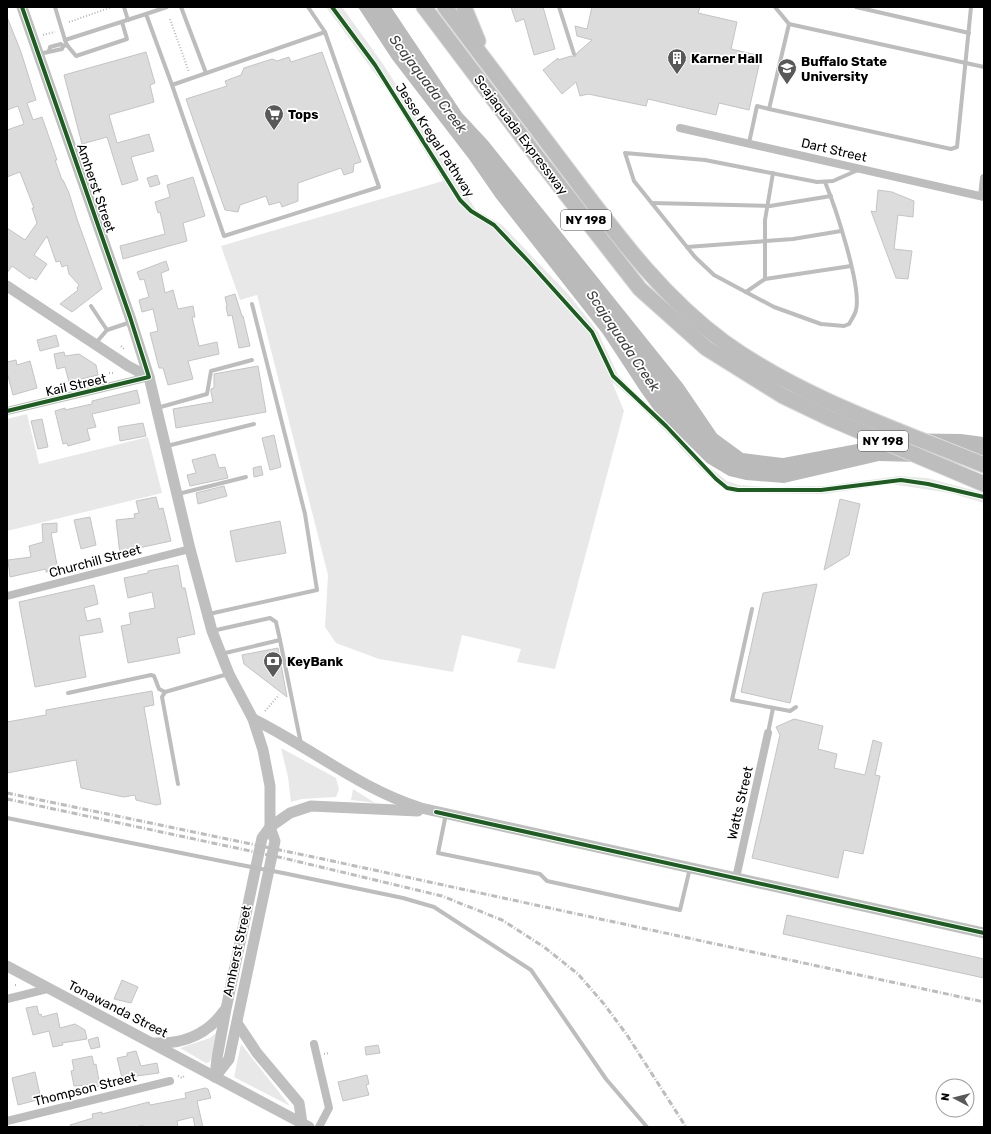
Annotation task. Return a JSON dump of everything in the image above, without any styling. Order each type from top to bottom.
[{"type":"highway","name":"Scajaquada Expressway","points":[[424,7],[541,162],[640,289],[706,348],[783,396],[831,419],[984,484]]},
{"type":"highway","name":"Scajaquada Expressway","points":[[445,7],[621,240],[662,289],[725,342],[788,382],[841,407],[984,465]]},
{"type":"highway","points":[[464,7],[487,62]]},
{"type":"street","name":"Amherst Street","points":[[22,7],[132,321],[149,377],[190,549],[212,631],[229,674],[252,719],[267,765],[270,786],[270,827],[275,841],[229,1059],[215,1077]]},
{"type":"street","name":"Dart Street","points":[[680,128],[983,196]]},
{"type":"street","points":[[983,196],[984,178]]},
{"type":"street","points":[[7,286],[95,344],[149,377]]},
{"type":"street","name":"Kail Street","points":[[7,411],[149,377]]},
{"type":"street","name":"Churchill Street","points":[[7,596],[190,549]]},
{"type":"street","points":[[252,719],[301,745],[378,791],[399,801],[441,813],[984,933]]},
{"type":"street","name":"Watts Street","points":[[736,878],[768,733]]},
{"type":"street","points":[[270,827],[290,813],[311,806],[441,813]]},
{"type":"street","name":"Amherst Street","points":[[215,1077],[216,1058],[262,838],[270,827]]},
{"type":"street","name":"Tonawanda Street","points":[[7,966],[215,1077]]},
{"type":"street","points":[[7,999],[47,988]]},
{"type":"street","points":[[153,1043],[179,1042],[195,1037],[219,1019],[226,1009]]},
{"type":"street","points":[[237,1023],[257,1053],[299,1103],[306,1125]]},
{"type":"street","points":[[314,1044],[329,1108],[319,1127]]},
{"type":"street","points":[[215,1077],[306,1125]]},
{"type":"street","name":"Thompson Street","points":[[7,1121],[173,1078]]},
{"type":"lane","points":[[55,7],[65,44],[76,56],[127,39],[122,22]]},
{"type":"lane","points":[[124,7],[128,20]]},
{"type":"lane","points":[[38,54],[62,49],[65,44],[122,22],[168,7]]},
{"type":"lane","points":[[181,7],[206,73]]},
{"type":"lane","points":[[146,14],[224,236],[379,187],[325,32],[308,7]]},
{"type":"lane","points":[[559,7],[574,54]]},
{"type":"lane","points":[[775,7],[789,24],[984,67]]},
{"type":"lane","points":[[856,7],[969,33]]},
{"type":"lane","points":[[749,143],[757,106],[951,149],[957,147],[971,7]]},
{"type":"lane","points":[[769,109],[789,24]]},
{"type":"lane","points":[[172,85],[325,32]]},
{"type":"lane","points":[[825,182],[831,196],[855,280],[856,310],[849,324],[844,326],[821,324],[774,307],[714,275],[687,247],[634,181],[625,153],[705,160],[817,182],[834,181],[860,168]]},
{"type":"lane","points":[[765,279],[765,241],[773,173]]},
{"type":"lane","points":[[652,203],[768,206],[831,196]]},
{"type":"lane","points":[[687,247],[765,241],[841,231]]},
{"type":"lane","points":[[746,292],[765,279],[851,266]]},
{"type":"lane","points":[[207,615],[317,590],[305,514],[252,304]]},
{"type":"lane","points":[[91,306],[107,330]]},
{"type":"lane","points":[[95,344],[107,330],[132,321]]},
{"type":"lane","points":[[157,408],[207,394],[211,371],[252,360]]},
{"type":"lane","points":[[166,446],[254,424]]},
{"type":"lane","points":[[178,494],[246,477]]},
{"type":"lane","points":[[752,609],[732,700],[790,711],[796,707]]},
{"type":"lane","points":[[212,631],[270,618],[276,622],[301,745]]},
{"type":"lane","points":[[220,654],[280,640]]},
{"type":"lane","points":[[68,693],[151,675],[154,676],[159,689],[165,692],[229,674]]},
{"type":"lane","points":[[165,692],[162,697],[178,784]]},
{"type":"lane","points":[[768,733],[773,708]]},
{"type":"lane","points":[[441,813],[438,853],[540,874],[547,880],[643,902],[680,910],[690,868]]},
{"type":"lane","points":[[7,818],[403,898],[434,907],[531,970],[606,1079],[647,1127]]},
{"type":"path","points":[[69,22],[112,7]]},
{"type":"path","points":[[170,19],[188,70]]},
{"type":"path","points":[[43,35],[55,32]]},
{"type":"path","points":[[265,711],[279,695]]},
{"type":"path","points":[[324,1054],[329,1053]]},
{"type":"path","points":[[173,1078],[182,1078],[185,1075]]},
{"type":"shaded area","points":[[326,7],[342,7],[383,64],[476,210],[502,225],[569,295],[598,332],[618,375],[708,466],[727,481],[739,485],[768,487],[824,486],[899,476],[927,478],[984,493],[984,503],[950,493],[891,484],[824,494],[733,493],[715,482],[707,475],[650,416],[612,382],[624,411],[555,669],[517,662],[521,649],[462,635],[453,672],[379,659],[336,643],[325,627],[328,575],[257,295],[240,300],[221,246],[443,181],[385,87]]},
{"type":"shaded area","points":[[27,414],[39,464],[148,437],[162,493],[7,531],[7,419]]},
{"type":"shaded area","points":[[281,748],[336,778],[339,789],[336,797],[302,799],[291,802],[288,777]]},
{"type":"shaded area","points":[[353,789],[375,803],[351,800]]},
{"type":"shaded area","points":[[218,1031],[210,1062],[206,1063],[180,1048],[210,1038]]},
{"type":"shaded area","points":[[241,1044],[290,1106],[234,1077]]},
{"type":"water","name":"Scajaquada Creek","points":[[358,7],[391,7],[462,113],[488,141],[683,384],[717,434],[743,453],[783,458],[862,443],[884,433],[961,434],[984,437],[984,469],[954,463],[879,461],[784,483],[746,480],[729,476],[707,463],[654,410],[603,334],[496,198],[469,159],[392,59]]},
{"type":"building","points":[[511,7],[543,7],[555,49],[534,55],[524,19],[516,22]]},
{"type":"building","name":"Karner Hall","points":[[592,7],[700,7],[698,13],[737,22],[731,49],[761,56],[749,110],[719,103],[716,115],[648,99],[646,106],[588,94],[580,96],[576,82],[562,94],[543,70],[558,58],[558,60],[571,56],[575,57],[577,53],[592,40],[577,36],[575,26],[587,29]]},
{"type":"building","points":[[7,17],[21,52],[36,100],[27,103],[33,120],[42,117],[57,160],[55,160],[62,180],[69,193],[102,289],[72,312],[60,304],[78,290],[77,288],[79,285],[69,274],[67,265],[62,267],[60,261],[56,262],[47,236],[34,255],[47,264],[36,280],[31,277],[30,279],[12,266],[7,273],[7,228],[25,240],[37,223],[32,208],[34,208],[20,172],[7,177],[7,130],[24,124],[18,106],[7,110]]},
{"type":"building","points":[[146,52],[155,83],[150,85],[154,102],[109,115],[117,143],[149,134],[154,151],[131,157],[138,180],[122,185],[107,137],[82,144],[64,75]]},
{"type":"building","name":"Tops","points":[[322,52],[361,162],[354,164],[353,172],[344,175],[341,168],[298,183],[298,201],[282,207],[280,202],[269,205],[266,196],[240,205],[238,212],[225,210],[186,99],[227,86],[225,81],[241,75],[244,68],[272,59],[277,61],[289,57],[291,62]]},
{"type":"building","points":[[157,175],[160,184],[150,187],[147,178]]},
{"type":"building","points":[[193,177],[205,216],[183,223],[187,241],[123,259],[120,246],[165,234],[160,212],[158,213],[155,202],[170,197],[167,185]]},
{"type":"building","points":[[878,190],[892,192],[914,201],[913,217],[898,215],[894,249],[912,251],[908,279],[896,278],[871,211],[876,212]]},
{"type":"building","points":[[166,261],[169,270],[161,273],[165,293],[173,290],[178,309],[193,306],[195,317],[192,317],[199,346],[217,342],[219,354],[188,361],[193,379],[168,385],[163,368],[159,368],[150,333],[158,331],[153,309],[142,312],[139,300],[149,297],[144,279],[140,280],[137,272]]},
{"type":"building","points":[[235,294],[243,316],[250,346],[239,348],[232,315],[228,316],[225,297]]},
{"type":"building","points":[[56,335],[59,346],[40,351],[37,340]]},
{"type":"building","points":[[64,352],[65,356],[79,354],[96,365],[98,375],[69,382],[65,367],[57,369],[54,354]]},
{"type":"building","points":[[16,360],[17,365],[30,361],[37,388],[13,395],[7,372],[7,362]]},
{"type":"building","points":[[258,366],[266,412],[176,428],[173,409],[213,402],[211,389],[214,388],[214,374]]},
{"type":"building","points":[[137,390],[140,403],[92,414],[96,427],[87,429],[90,440],[68,446],[67,443],[63,444],[55,411],[92,404],[92,401]]},
{"type":"building","points":[[42,419],[48,447],[38,449],[31,421]]},
{"type":"building","points":[[143,423],[146,436],[120,441],[118,427]]},
{"type":"building","points":[[274,435],[281,467],[270,470],[262,438]]},
{"type":"building","points":[[215,454],[219,468],[225,467],[228,478],[190,486],[187,475],[196,473],[192,460]]},
{"type":"building","points":[[261,466],[263,475],[254,477],[253,468]]},
{"type":"building","points":[[224,486],[227,496],[198,504],[196,493]]},
{"type":"building","points":[[156,497],[159,509],[163,508],[171,541],[134,549],[134,552],[120,554],[116,520],[135,518],[134,514],[139,513],[136,501]]},
{"type":"building","points":[[840,499],[860,504],[849,555],[824,570]]},
{"type":"building","points":[[90,517],[96,545],[81,549],[74,520]]},
{"type":"building","points":[[280,521],[286,553],[236,562],[230,531]]},
{"type":"building","points":[[57,523],[57,532],[51,533],[58,570],[46,572],[46,569],[10,577],[8,560],[31,557],[29,546],[43,542],[42,524]]},
{"type":"building","points":[[178,565],[182,588],[185,588],[195,634],[177,638],[180,653],[128,663],[121,626],[131,624],[129,613],[155,608],[152,592],[128,598],[124,578]]},
{"type":"building","points":[[817,584],[790,703],[741,692],[763,593]]},
{"type":"building","points":[[94,585],[98,604],[84,608],[87,621],[100,618],[103,632],[79,636],[86,677],[35,687],[19,602]]},
{"type":"building","name":"KeyBank","points":[[278,648],[287,697],[244,664],[242,655]]},
{"type":"building","points":[[152,691],[154,705],[144,707],[161,804],[156,805],[136,800],[135,795],[124,797],[81,788],[76,760],[7,773],[7,722],[46,715],[46,710]]},
{"type":"building","points":[[794,719],[823,726],[818,749],[837,754],[834,768],[865,775],[873,740],[882,743],[875,775],[880,776],[863,854],[844,850],[838,878],[752,858],[780,735],[776,727]]},
{"type":"building","points":[[787,915],[984,959],[984,978],[783,934]]},
{"type":"building","points":[[122,980],[138,987],[131,1003],[114,999]]},
{"type":"building","points":[[37,1006],[39,1015],[41,1014],[42,1017],[57,1013],[60,1028],[75,1024],[85,1030],[87,1039],[62,1043],[63,1045],[53,1047],[49,1031],[33,1035],[26,1008]]},
{"type":"building","points":[[98,1037],[100,1047],[91,1049],[88,1040]]},
{"type":"building","points":[[378,1045],[380,1053],[366,1055],[365,1047]]},
{"type":"building","points":[[136,1051],[141,1066],[157,1063],[159,1073],[122,1078],[117,1058],[127,1056],[127,1053]]},
{"type":"building","points":[[92,1056],[94,1065],[96,1064],[100,1086],[90,1088],[89,1085],[74,1086],[71,1071],[74,1070],[72,1060]]},
{"type":"building","points":[[35,1072],[41,1099],[18,1105],[12,1078]]},
{"type":"building","points":[[367,1075],[369,1084],[366,1085],[369,1095],[343,1101],[338,1082]]},
{"type":"building","points":[[205,1088],[208,1089],[211,1098],[197,1101],[203,1127],[195,1127],[193,1117],[177,1121],[178,1127],[143,1127],[143,1125],[136,1127],[71,1127],[70,1125],[93,1118],[92,1114],[102,1112],[102,1114],[149,1102],[150,1105],[186,1098],[185,1093]]},
{"type":"railway","points":[[7,793],[323,859],[984,1002]]},
{"type":"railway","points":[[7,799],[283,858],[442,896],[502,920],[544,947],[578,974],[604,1004],[627,1035],[686,1127]]},
{"type":"cycle path","points":[[7,411],[149,377],[130,317],[22,7]]},
{"type":"cycle path","name":"Jesse Kregal Pathway","points":[[332,7],[375,65],[460,200],[471,211],[494,225],[529,262],[592,332],[613,376],[666,426],[716,479],[727,488],[738,490],[821,490],[901,480],[928,484],[984,497]]},
{"type":"cycle path","points":[[436,812],[984,933]]},
{"type":"place","name":"Karner Hall","points":[[677,75]]},
{"type":"place","name":"Buffalo State University","points":[[787,85]]},
{"type":"place","name":"Tops","points":[[274,131]]},
{"type":"place","name":"KeyBank","points":[[273,678]]}]
